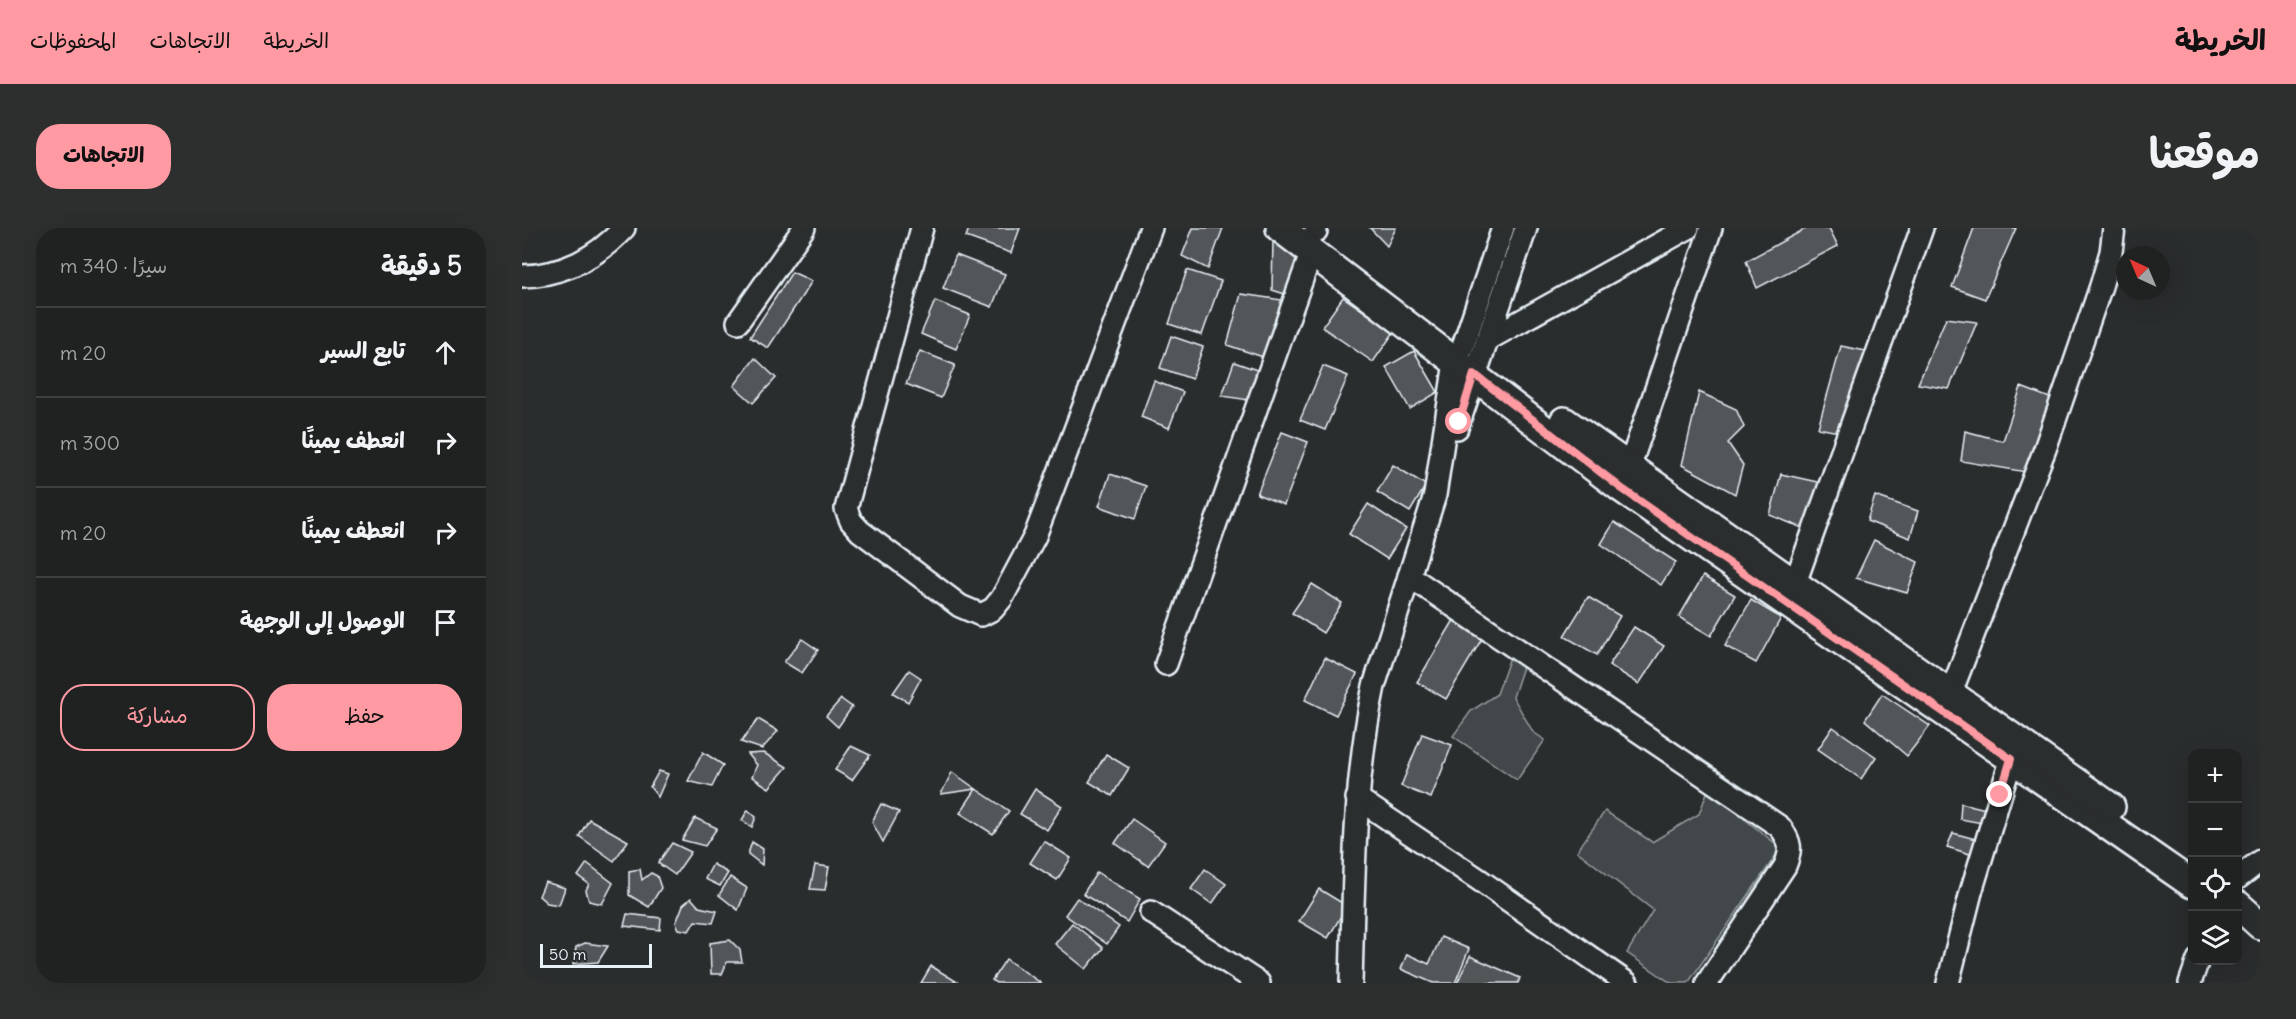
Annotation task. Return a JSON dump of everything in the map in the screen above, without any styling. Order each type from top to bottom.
[{"type":"main road","points":[[1280,228],[1314,234],[1626,478],[2014,749],[2188,863]]},
{"type":"main road","points":[[1626,478],[1795,583],[1947,703]]},
{"type":"main road","points":[[2014,749],[2188,880]]},
{"type":"street","points":[[522,276],[554,273],[581,263],[607,246],[624,228]]},
{"type":"street","points":[[738,322],[804,228]]},
{"type":"street","points":[[922,228],[846,508],[850,521],[860,531],[960,606],[981,615],[993,609],[1002,598],[1035,536],[1151,228]]},
{"type":"street","points":[[1351,983],[1357,798],[1374,686],[1439,476],[1472,357],[1503,228]]},
{"type":"street","points":[[1472,357],[1526,228]]},
{"type":"street","points":[[1472,357],[1688,228]]},
{"type":"street","points":[[1626,478],[1711,228]]},
{"type":"street","points":[[1795,583],[1922,228]]},
{"type":"street","points":[[1947,703],[2044,448],[2104,275],[2114,228]]},
{"type":"street","points":[[1166,664],[1314,234]]},
{"type":"street","points":[[1409,576],[1780,827],[1789,840],[1791,853],[1785,866],[1707,983]]},
{"type":"street","points":[[1948,983],[1971,892],[2014,749]]},
{"type":"street","points":[[1357,798],[1478,879],[1604,977],[1627,983]]},
{"type":"street","points":[[2242,875],[2260,861]]},
{"type":"street","points":[[1151,912],[1259,983]]},
{"type":"street","points":[[2190,983],[2196,965]]},
{"type":"shaded area","points":[[1510,657],[1523,667],[1513,697],[1533,732],[1545,740],[1517,780],[1453,736],[1471,711],[1497,694]]},
{"type":"shaded area","points":[[1708,790],[1781,848],[1688,983],[1671,983],[1627,953],[1653,910],[1577,851],[1605,811],[1652,842],[1699,814]]},
{"type":"building","points":[[969,228],[1020,228],[1011,253],[966,237]]},
{"type":"building","points":[[1193,228],[1223,228],[1208,269],[1182,256]]},
{"type":"building","points":[[1370,228],[1396,228],[1387,246]]},
{"type":"building","points":[[1807,228],[1829,228],[1838,246],[1757,288],[1746,261]]},
{"type":"building","points":[[1974,228],[2016,228],[1985,299],[1952,287]]},
{"type":"building","points":[[1273,239],[1301,254],[1291,296],[1272,290]]},
{"type":"building","points":[[956,255],[1005,274],[992,307],[943,288]]},
{"type":"building","points":[[1187,270],[1221,281],[1202,335],[1169,324]]},
{"type":"building","points":[[792,272],[812,281],[768,348],[750,337]]},
{"type":"building","points":[[1241,294],[1282,300],[1263,357],[1227,345]]},
{"type":"building","points":[[1343,297],[1394,332],[1373,362],[1322,327]]},
{"type":"building","points":[[935,301],[970,315],[956,349],[921,334]]},
{"type":"building","points":[[1946,318],[1977,322],[1949,389],[1918,384]]},
{"type":"building","points":[[1171,336],[1203,347],[1192,379],[1160,368]]},
{"type":"building","points":[[1841,346],[1871,352],[1843,433],[1818,428]]},
{"type":"building","points":[[920,351],[955,365],[941,398],[906,384]]},
{"type":"building","points":[[1414,351],[1438,392],[1410,409],[1386,367]]},
{"type":"building","points":[[755,358],[776,378],[753,403],[734,386]]},
{"type":"building","points":[[1234,362],[1257,370],[1249,400],[1222,396]]},
{"type":"building","points":[[1323,366],[1348,376],[1325,430],[1300,420]]},
{"type":"building","points":[[1154,381],[1183,392],[1169,428],[1141,417]]},
{"type":"building","points":[[2021,387],[2055,400],[2042,442],[2035,443],[2026,472],[1961,461],[1965,431],[2003,441]]},
{"type":"building","points":[[1699,392],[1736,409],[1744,427],[1728,443],[1743,465],[1735,494],[1682,465]]},
{"type":"building","points":[[1282,432],[1308,442],[1284,505],[1257,494]]},
{"type":"building","points":[[1393,465],[1426,485],[1410,512],[1377,492]]},
{"type":"building","points":[[1110,474],[1146,486],[1135,519],[1099,506]]},
{"type":"building","points":[[1781,474],[1822,483],[1805,529],[1770,515]]},
{"type":"building","points":[[1875,496],[1918,511],[1910,538],[1867,521]]},
{"type":"building","points":[[1368,504],[1406,529],[1387,559],[1349,534]]},
{"type":"building","points":[[1614,522],[1676,562],[1661,585],[1601,544]]},
{"type":"building","points":[[1874,540],[1918,562],[1907,593],[1856,578]]},
{"type":"building","points":[[1703,576],[1735,595],[1711,636],[1679,617]]},
{"type":"building","points":[[1312,584],[1342,603],[1323,633],[1292,613]]},
{"type":"building","points":[[1588,597],[1620,616],[1597,655],[1564,636]]},
{"type":"building","points":[[1751,600],[1781,618],[1756,663],[1725,646]]},
{"type":"building","points":[[1454,620],[1483,637],[1446,699],[1417,682]]},
{"type":"building","points":[[1634,627],[1664,646],[1639,684],[1609,665]]},
{"type":"building","points":[[802,639],[818,650],[802,673],[784,662]]},
{"type":"building","points":[[1325,658],[1357,674],[1336,715],[1305,700]]},
{"type":"building","points":[[909,670],[921,678],[908,702],[893,693]]},
{"type":"building","points":[[1882,694],[1930,726],[1907,756],[1865,720]]},
{"type":"building","points":[[841,699],[852,707],[838,727],[826,716]]},
{"type":"building","points":[[758,719],[778,731],[762,749],[741,742]]},
{"type":"building","points":[[1833,727],[1876,757],[1861,779],[1818,749]]},
{"type":"building","points":[[1422,734],[1452,745],[1431,798],[1401,786]]},
{"type":"building","points":[[851,746],[870,755],[852,780],[835,770]]},
{"type":"building","points":[[703,752],[723,765],[712,787],[688,781]]},
{"type":"building","points":[[764,753],[787,767],[769,788],[752,777],[757,765],[748,754]]},
{"type":"building","points":[[1106,754],[1129,768],[1112,796],[1089,782]]},
{"type":"building","points":[[659,771],[668,774],[658,797],[650,787]]},
{"type":"building","points":[[952,772],[976,789],[941,794]]},
{"type":"building","points":[[976,789],[1009,811],[993,834],[960,813]]},
{"type":"building","points":[[1035,789],[1062,806],[1047,830],[1020,814]]},
{"type":"building","points":[[1961,803],[1986,809],[1982,823],[1960,819]]},
{"type":"building","points":[[881,804],[899,812],[883,842],[872,822]]},
{"type":"building","points":[[748,810],[756,817],[752,827],[742,820]]},
{"type":"building","points":[[695,818],[717,828],[705,846],[682,840]]},
{"type":"building","points":[[589,819],[628,841],[614,861],[579,836]]},
{"type":"building","points":[[1132,819],[1165,842],[1148,866],[1115,843]]},
{"type":"building","points":[[1953,833],[1979,840],[1973,855],[1947,847]]},
{"type":"building","points":[[1044,841],[1071,858],[1057,880],[1030,863]]},
{"type":"building","points":[[752,842],[763,849],[762,865],[748,854]]},
{"type":"building","points":[[672,843],[691,852],[675,875],[658,863]]},
{"type":"building","points":[[587,863],[613,883],[602,904],[589,901],[586,890],[589,884],[578,876]]},
{"type":"building","points":[[713,864],[728,873],[720,886],[705,879]]},
{"type":"building","points":[[815,865],[829,867],[825,890],[810,889]]},
{"type":"building","points":[[640,869],[642,880],[651,873],[657,876],[661,888],[649,907],[629,895],[629,871]]},
{"type":"building","points":[[1205,869],[1226,884],[1212,904],[1191,889]]},
{"type":"building","points":[[1097,872],[1140,899],[1127,922],[1083,894]]},
{"type":"building","points":[[730,877],[747,888],[738,910],[719,895]]},
{"type":"building","points":[[545,882],[565,888],[559,905],[547,903],[539,896]]},
{"type":"building","points":[[1319,889],[1347,906],[1328,938],[1299,921]]},
{"type":"building","points":[[691,898],[699,907],[717,911],[713,923],[695,921],[689,931],[679,929],[676,923],[683,905]]},
{"type":"building","points":[[1077,898],[1119,927],[1107,944],[1065,915]]},
{"type":"building","points":[[627,914],[661,918],[660,930],[624,926]]},
{"type":"building","points":[[1072,923],[1103,948],[1086,969],[1055,944]]},
{"type":"building","points":[[1441,937],[1469,949],[1455,983],[1433,983],[1401,969],[1407,954],[1429,964]]},
{"type":"building","points":[[730,940],[740,950],[742,962],[727,962],[722,974],[711,974],[710,943]]},
{"type":"building","points":[[585,943],[608,946],[598,962],[573,964],[576,947]]},
{"type":"building","points":[[1470,956],[1520,978],[1518,983],[1457,983]]},
{"type":"building","points":[[1006,959],[1041,983],[996,983],[992,980]]},
{"type":"building","points":[[931,966],[959,983],[921,983]]},
{"type":"route","points":[[1459,422],[1474,374],[1621,488],[2011,759],[2000,795]]}]
